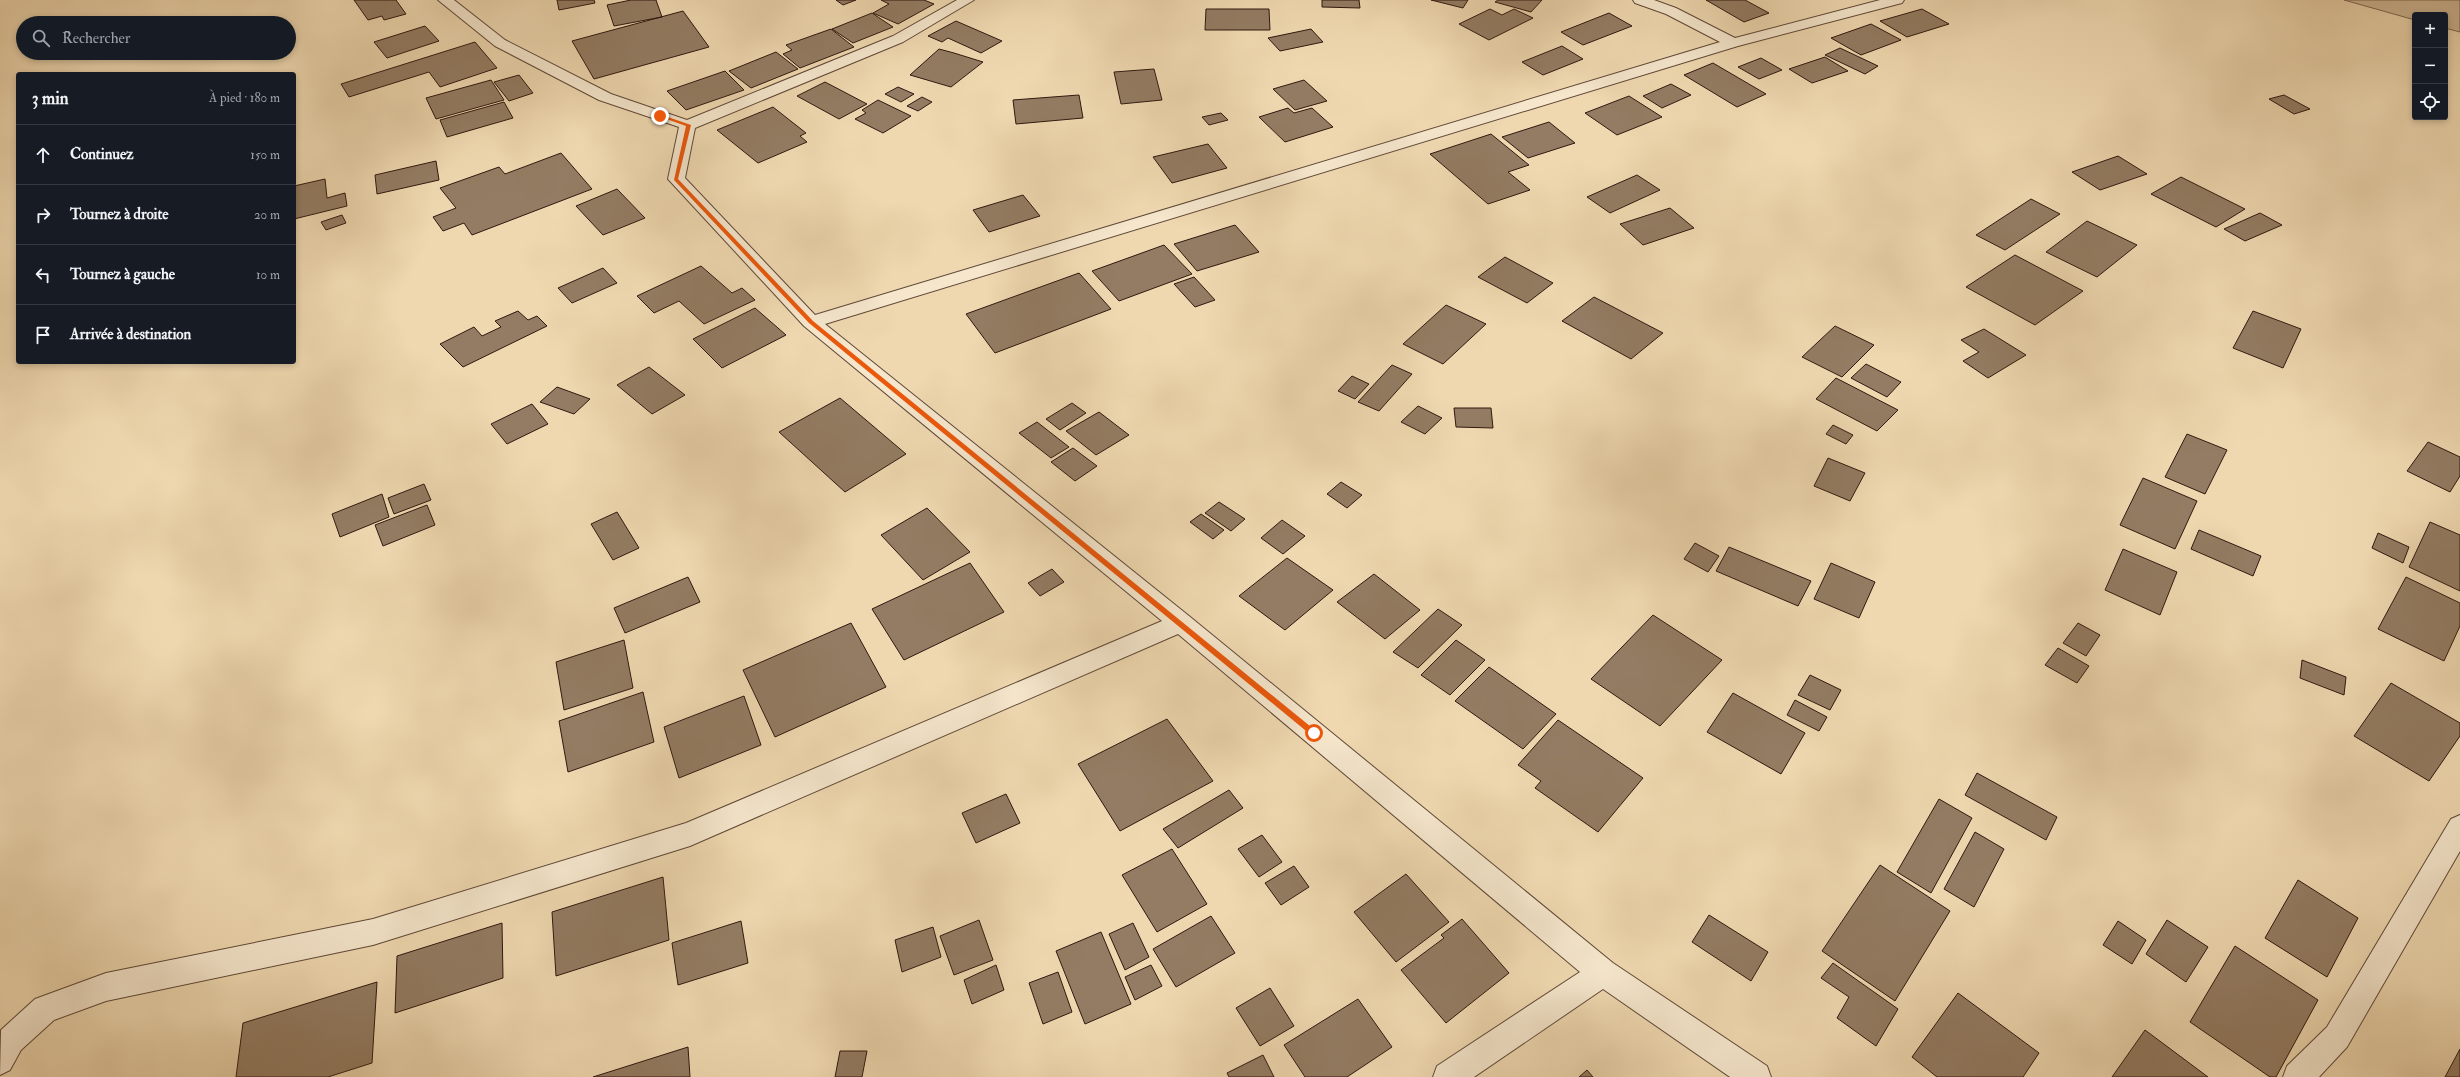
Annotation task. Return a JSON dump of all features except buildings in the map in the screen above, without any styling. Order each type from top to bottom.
[{"type":"street","points":[[445,0],[500,43],[605,97],[688,125],[898,39],[967,0]]},
{"type":"street","points":[[1640,0],[1671,12],[1734,43]]},
{"type":"street","points":[[811,322],[1734,43],[1897,0]]},
{"type":"street","points":[[688,125],[676,179],[811,322],[1181,623],[1602,973],[1756,1077]]},
{"type":"street","points":[[0,1060],[11,1040],[45,1009],[106,987],[373,932],[690,834],[1181,623]]},
{"type":"street","points":[[2298,1077],[2337,1037],[2460,827]]},
{"type":"street","points":[[1448,1077],[1602,973]]},
{"type":"shaded area","points":[[2344,0],[2460,0],[2460,32],[2448,29],[2448,12],[2412,12],[2412,19]]},
{"type":"route","points":[[660,116],[688,125],[676,179],[811,322],[1314,733]]}]
